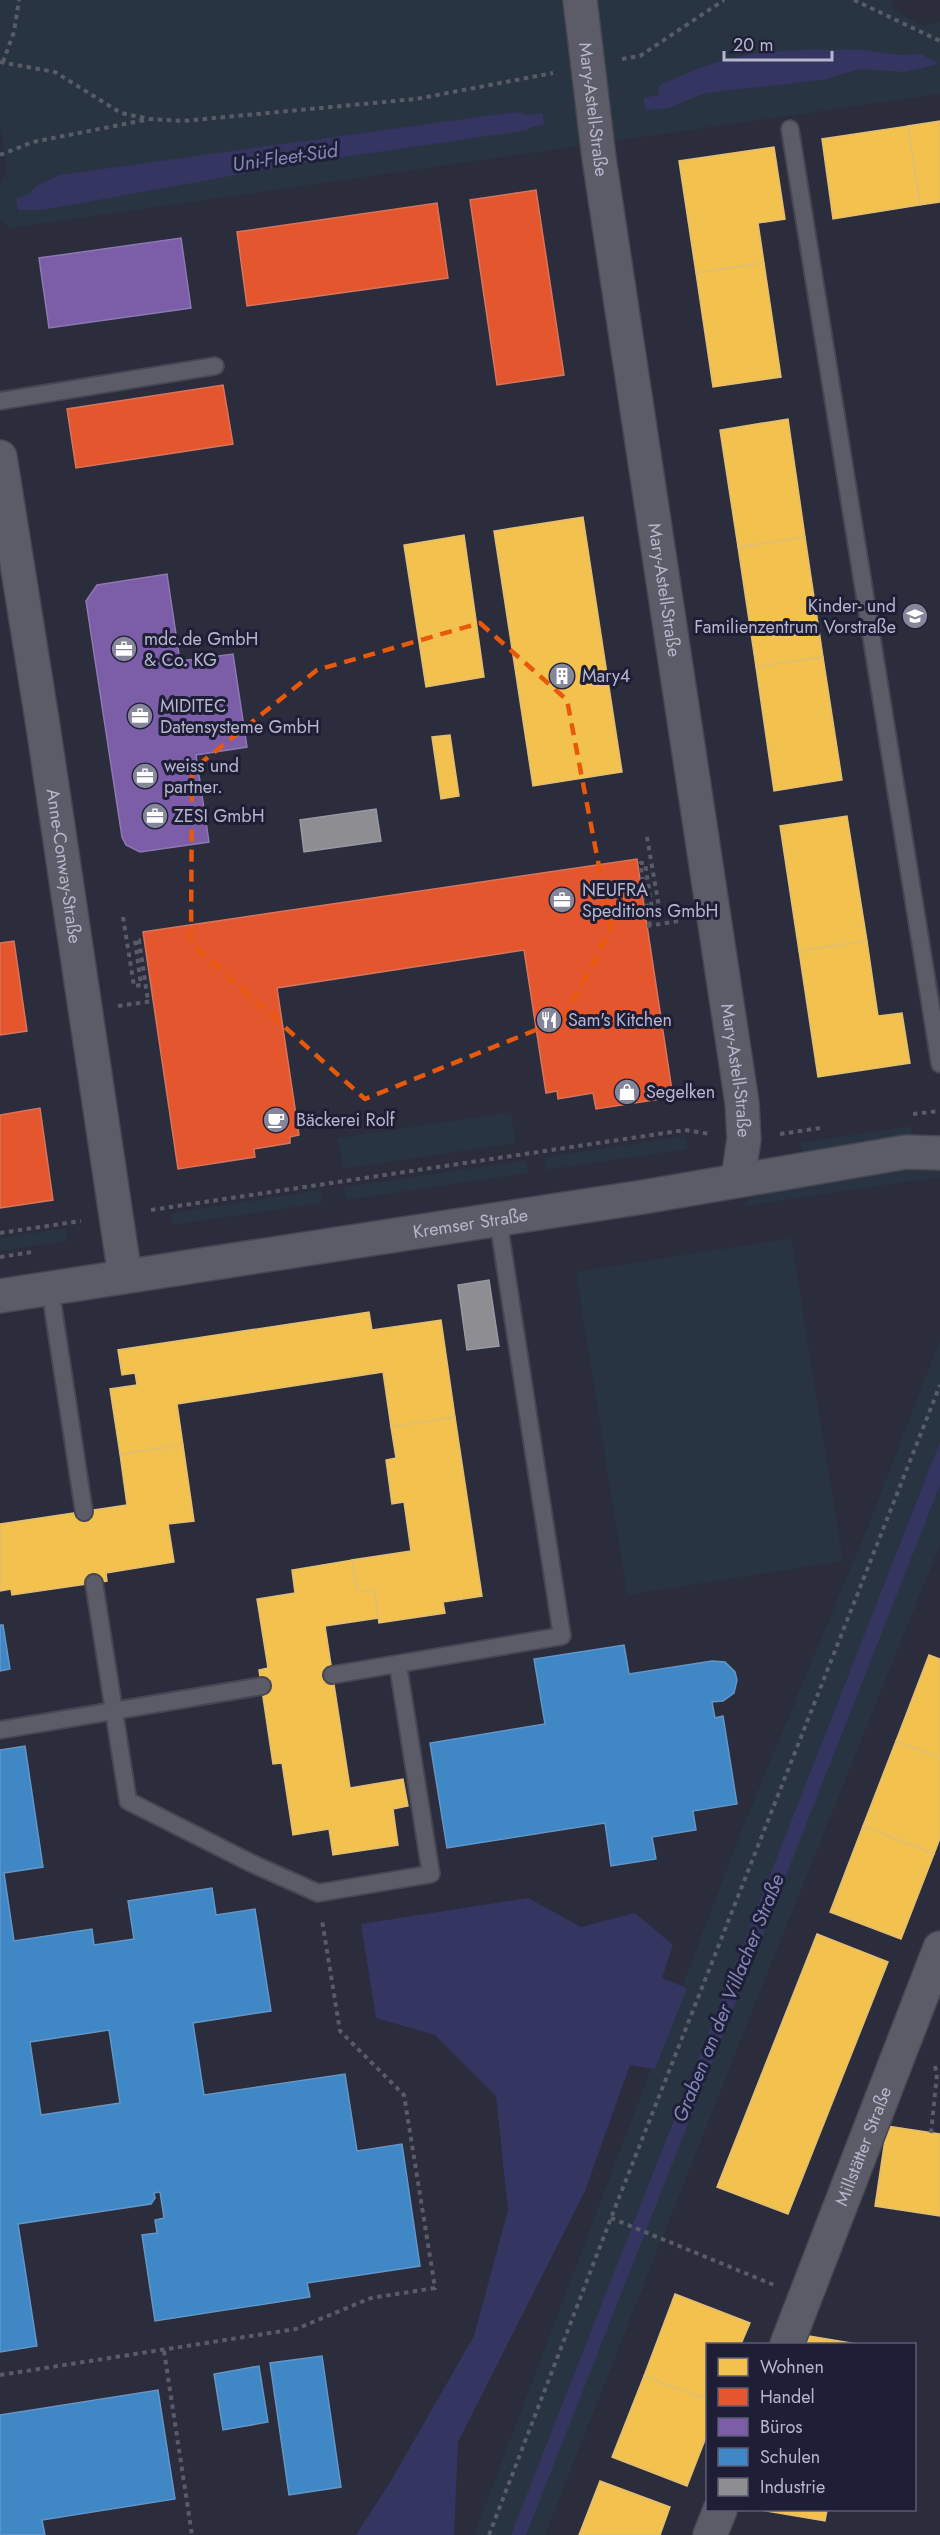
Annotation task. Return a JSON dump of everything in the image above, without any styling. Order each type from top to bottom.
[{"type":"street","name":"Mary-Astell-Straße","points":[[580,0],[586,66],[641,446],[742,1103],[744,1139],[738,1179]]},
{"type":"street","name":"Anne-Conway-Straße","points":[[0,457],[44,726],[125,1276]]},
{"type":"street","name":"Kremser Straße","points":[[0,1296],[643,1197],[906,1152],[940,1153]]},
{"type":"street","name":"Millstätter Straße","points":[[787,2343],[940,1948]]},
{"type":"street","points":[[710,2535],[720,2511]]},
{"type":"lane","points":[[790,129],[940,1064]]},
{"type":"lane","points":[[0,401],[215,366]]},
{"type":"lane","points":[[332,1675],[562,1636],[498,1219]]},
{"type":"lane","points":[[50,1288],[84,1512]]},
{"type":"lane","points":[[94,1583],[128,1801],[234,1855],[318,1893],[430,1874],[398,1665]]},
{"type":"lane","points":[[0,1730],[262,1686]]},
{"type":"path","points":[[19,0],[14,32],[1,62],[55,72],[121,112],[148,119],[183,121],[416,99],[640,56],[724,0]]},
{"type":"path","points":[[854,0],[940,41]]},
{"type":"path","points":[[0,155],[33,142],[148,119]]},
{"type":"path","points":[[647,837],[659,908],[652,909],[645,863],[640,863],[648,926],[667,923]]},
{"type":"path","points":[[123,917],[134,986],[141,985],[135,940],[139,940],[151,1001],[131,1004]]},
{"type":"path","points":[[0,1233],[685,1130],[744,1139]]},
{"type":"path","points":[[489,2535],[611,2218],[940,1385]]},
{"type":"path","points":[[0,2375],[296,2329],[371,2298],[435,2288],[404,2095],[340,2031],[318,1893]]},
{"type":"path","points":[[611,2218],[806,2298]]},
{"type":"path","points":[[164,2351],[192,2535]]},
{"type":"highlighted area","points":[[480,623],[567,700],[611,929],[563,1019],[365,1099],[191,943],[192,770],[317,670]]},
{"type":"shaded area","points":[[0,0],[892,0],[894,10],[924,26],[940,22],[940,94],[11,228],[0,219],[0,185],[7,170],[0,122]]},
{"type":"shaded area","points":[[511,1112],[516,1143],[343,1169],[338,1138]]},
{"type":"shaded area","points":[[911,1126],[913,1140],[802,1156],[800,1143]]},
{"type":"shaded area","points":[[685,1136],[688,1149],[546,1170],[545,1157]]},
{"type":"shaded area","points":[[527,1160],[528,1173],[346,1200],[344,1187]]},
{"type":"shaded area","points":[[911,1166],[940,1167],[940,1177],[743,1206],[761,1188]]},
{"type":"shaded area","points":[[321,1190],[322,1203],[173,1225],[171,1213]]},
{"type":"shaded area","points":[[66,1228],[68,1241],[0,1251],[0,1238]]},
{"type":"shaded area","points":[[791,1238],[843,1561],[627,1595],[576,1272]]},
{"type":"shaded area","points":[[940,1340],[940,1545],[545,2535],[474,2535],[742,1829],[868,1526]]},
{"type":"water","points":[[863,50],[901,55],[921,54],[939,64],[905,72],[860,69],[822,80],[705,93],[669,108],[646,110],[643,98],[659,95],[658,86],[677,77],[727,59],[783,51]]},
{"type":"water","name":"Uni-Fleet-Süd","points":[[516,112],[528,115],[543,113],[544,125],[531,127],[528,130],[303,163],[42,210],[18,210],[16,198],[28,195],[35,187],[59,175]]},
{"type":"water","name":"Graben an der Villacher Straße","points":[[940,1442],[940,1485],[526,2535],[511,2535]]},
{"type":"water","points":[[528,1898],[581,1927],[635,1913],[673,1945],[662,1978],[687,1988],[655,2069],[630,2065],[585,2191],[458,2442],[454,2535],[356,2535],[392,2479],[474,2336],[508,2210],[496,2096],[435,2035],[376,2018],[361,1924]]},
{"type":"building: Wohnen","points":[[940,121],[940,202],[920,205],[908,126]]},
{"type":"building: Wohnen","points":[[908,126],[920,205],[833,219],[822,139]]},
{"type":"building: Wohnen","points":[[774,147],[785,219],[758,223],[764,263],[696,273],[679,161]]},
{"type":"building: Wohnen","points":[[764,263],[781,377],[713,387],[696,273]]},
{"type":"building: Wohnen","points":[[788,419],[805,537],[738,547],[720,430]]},
{"type":"building: Wohnen","name":"Mary4","points":[[583,517],[622,772],[533,786],[494,531]]},
{"type":"building: Wohnen","points":[[464,535],[484,677],[426,687],[404,545]]},
{"type":"building: Wohnen","points":[[805,537],[823,657],[756,667],[738,547]]},
{"type":"building: Wohnen","points":[[823,657],[842,780],[774,791],[756,667]]},
{"type":"building: Wohnen","points":[[450,735],[459,796],[441,799],[432,737]]},
{"type":"building: Wohnen","points":[[847,816],[867,941],[799,951],[780,826]]},
{"type":"building: Wohnen","points":[[867,941],[878,1016],[902,1013],[910,1063],[818,1077],[799,951]]},
{"type":"building: Wohnen","points":[[369,1312],[372,1330],[441,1320],[455,1417],[391,1427],[383,1372],[177,1404],[183,1445],[120,1454],[110,1389],[137,1385],[135,1373],[122,1375],[118,1350]]},
{"type":"building: Wohnen","points":[[455,1417],[482,1596],[443,1602],[445,1613],[379,1623],[374,1590],[357,1592],[352,1560],[411,1551],[404,1502],[392,1504],[386,1460],[396,1458],[391,1427]]},
{"type":"building: Wohnen","points":[[183,1445],[194,1521],[168,1524],[174,1562],[106,1573],[107,1581],[12,1595],[11,1589],[0,1591],[0,1524],[127,1505],[120,1454]]},
{"type":"building: Wohnen","points":[[352,1560],[357,1592],[374,1590],[378,1618],[325,1626],[350,1788],[403,1779],[408,1806],[393,1809],[398,1845],[333,1855],[329,1829],[293,1835],[282,1763],[273,1764],[259,1670],[268,1668],[257,1599],[295,1593],[292,1570]]},
{"type":"building: Wohnen","points":[[929,1655],[940,1659],[940,1758],[896,1741]]},
{"type":"building: Wohnen","points":[[896,1741],[940,1758],[940,1838],[934,1854],[863,1826]]},
{"type":"building: Wohnen","points":[[863,1826],[934,1854],[901,1939],[830,1912]]},
{"type":"building: Wohnen","points":[[817,1934],[888,1962],[788,2214],[717,2187]]},
{"type":"building: Wohnen","points":[[887,2126],[940,2134],[940,2216],[875,2206]]},
{"type":"building: Wohnen","points":[[675,2294],[750,2323],[741,2343],[706,2343],[706,2399],[644,2376]]},
{"type":"building: Wohnen","points":[[809,2336],[851,2343],[807,2343]]},
{"type":"building: Wohnen","points":[[644,2376],[706,2399],[706,2437],[687,2486],[612,2457]]},
{"type":"building: Wohnen","points":[[600,2481],[670,2507],[660,2535],[579,2535]]},
{"type":"building: Wohnen","points":[[767,2511],[827,2511],[825,2521]]},
{"type":"building: Handel","points":[[536,190],[564,375],[497,385],[470,200]]},
{"type":"building: Handel","points":[[437,203],[448,278],[247,306],[237,232]]},
{"type":"building: Handel","points":[[223,385],[233,444],[76,468],[67,409]]},
{"type":"building: Handel","points":[[637,859],[673,1097],[596,1109],[593,1093],[558,1099],[557,1091],[546,1093],[524,950],[277,988],[299,1135],[290,1137],[290,1143],[254,1149],[255,1157],[178,1169],[143,932]]},
{"type":"building: Handel","points":[[14,941],[27,1031],[0,1035],[0,943]]},
{"type":"building: Handel","points":[[40,1108],[53,1200],[0,1208],[0,1115]]},
{"type":"building: Büros","points":[[181,238],[191,308],[49,328],[39,258]]},
{"type":"building: Büros","points":[[167,574],[180,661],[233,654],[247,747],[196,755],[209,842],[140,852],[126,845],[122,837],[86,601],[97,585]]},
{"type":"building: Schulen","points":[[0,1625],[3,1625],[10,1669],[0,1671]]},
{"type":"building: Schulen","points":[[624,1645],[629,1674],[712,1661],[725,1662],[735,1672],[737,1680],[734,1693],[723,1701],[712,1702],[715,1718],[723,1716],[737,1804],[693,1811],[696,1830],[652,1837],[656,1859],[611,1866],[605,1823],[447,1848],[430,1743],[545,1724],[534,1659]]},
{"type":"building: Schulen","points":[[25,1746],[43,1867],[4,1873],[14,1941],[92,1929],[94,1945],[134,1939],[128,1901],[212,1888],[216,1915],[255,1909],[271,2011],[193,2023],[204,2095],[345,2074],[357,2151],[402,2144],[420,2266],[307,2283],[310,2297],[155,2321],[142,2235],[157,2233],[155,2220],[164,2218],[160,2192],[154,2193],[155,2198],[151,2204],[18,2224],[37,2346],[0,2352],[0,1750]],"holes":[[[109,2030],[120,2103],[41,2115],[30,2042]]]},
{"type":"building: Schulen","points":[[322,2356],[341,2487],[289,2495],[270,2363]]},
{"type":"building: Schulen","points":[[259,2366],[268,2422],[223,2430],[214,2374]]},
{"type":"building: Schulen","points":[[158,2390],[175,2499],[42,2520],[45,2535],[0,2535],[0,2415]]},
{"type":"building: Industrie","points":[[376,809],[381,841],[304,852],[300,820]]},
{"type":"building: Industrie","points":[[489,1280],[499,1346],[467,1350],[458,1285]]},
{"type":"place","name":"Kinder- und Familienzentrum Vorstraße","points":[[915,616]]},
{"type":"place","name":"mdc.de GmbH & Co. KG","points":[[124,649]]},
{"type":"place","name":"Mary4","points":[[562,676]]},
{"type":"place","name":"MIDITEC Datensysteme GmbH","points":[[140,716]]},
{"type":"place","name":"weiss und partner.","points":[[145,776]]},
{"type":"place","name":"ZESI GmbH","points":[[155,816]]},
{"type":"place","name":"NEUFRA Speditions GmbH","points":[[562,900]]},
{"type":"place","name":"Sam's Kitchen","points":[[549,1020]]},
{"type":"place","name":"Segelken","points":[[627,1092]]},
{"type":"place","name":"Bäckerei Rolf","points":[[276,1120]]}]
